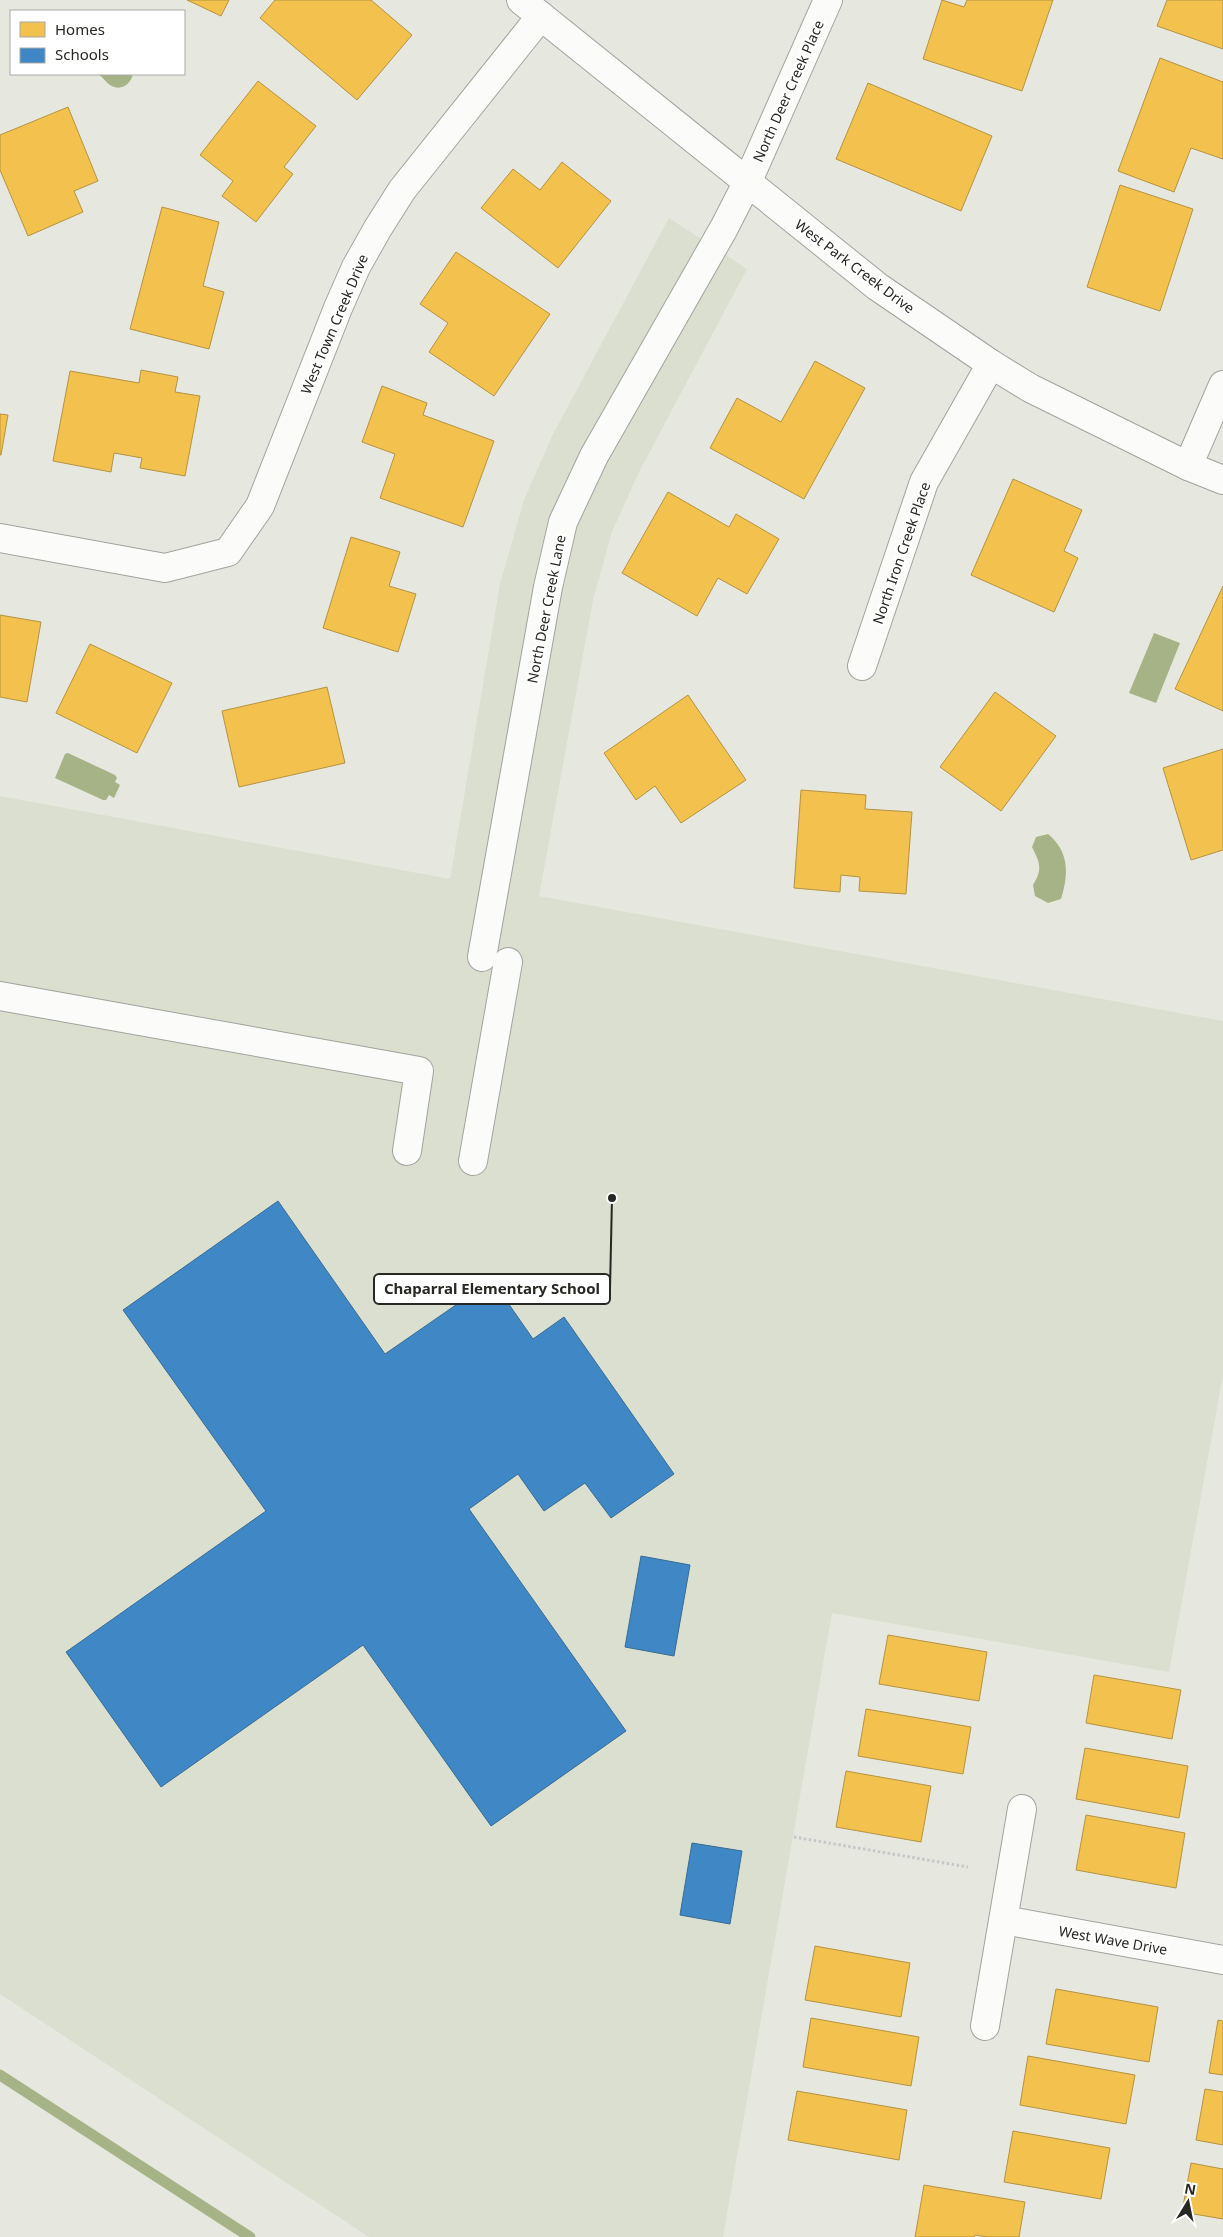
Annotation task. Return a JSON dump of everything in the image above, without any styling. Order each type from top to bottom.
[{"type":"street","name":"North Deer Creek Place","points":[[747,183],[828,0]]},
{"type":"street","name":"West Park Creek Drive","points":[[531,8],[878,287],[991,364],[1030,388],[1188,466],[1223,480]]},
{"type":"street","name":"West Town Creek Drive","points":[[0,538],[165,568],[228,552],[260,506],[356,267],[402,190],[531,8]]},
{"type":"street","name":"North Deer Creek Lane","points":[[473,1161],[495,960],[548,587],[563,522],[594,456],[724,228],[747,183]]},
{"type":"street","name":"North Iron Creek Place","points":[[862,666],[924,482],[991,364]]},
{"type":"street","points":[[1188,466],[1223,385]]},
{"type":"street","points":[[0,996],[419,1071],[406,1150]]},
{"type":"street","points":[[985,2026],[1022,1809]]},
{"type":"street","name":"West Wave Drive","points":[[1004,1920],[1223,1960]]},
{"type":"path","points":[[794,1837],[968,1867]]},
{"type":"shaded area","points":[[99,75],[133,75],[128,84],[118,88],[110,85]]},
{"type":"shaded area","points":[[669,218],[747,269],[638,474],[612,532],[593,600],[539,896],[1223,1021],[1223,1375],[1169,1672],[832,1613],[723,2237],[369,2237],[0,1994],[0,796],[450,879],[500,584],[524,500],[552,436]]},
{"type":"shaded area","points":[[1154,633],[1180,643],[1156,703],[1129,693]]},
{"type":"shaded area","points":[[68,753],[115,775],[117,778],[115,782],[120,785],[114,798],[109,795],[106,800],[103,800],[55,778],[65,754]]},
{"type":"shaded area","points":[[1048,834],[1060,848],[1066,872],[1061,899],[1048,903],[1035,896],[1033,885],[1038,875],[1039,866],[1032,847],[1036,837]]},
{"type":"building: Homes","points":[[187,0],[229,0],[221,16]]},
{"type":"building: Homes","points":[[275,0],[371,0],[412,35],[357,100],[260,18]]},
{"type":"building: Homes","points":[[942,0],[964,7],[967,0],[1053,0],[1022,91],[923,59]]},
{"type":"building: Homes","points":[[1167,0],[1223,0],[1223,49],[1157,26]]},
{"type":"building: Homes","points":[[1160,58],[1223,82],[1223,159],[1191,148],[1174,192],[1118,171]]},
{"type":"building: Homes","points":[[258,81],[316,126],[284,167],[293,174],[256,222],[222,196],[233,181],[200,155]]},
{"type":"building: Homes","points":[[868,83],[992,136],[961,211],[836,159]]},
{"type":"building: Homes","points":[[68,107],[98,181],[74,191],[83,212],[28,236],[0,170],[0,135]]},
{"type":"building: Homes","points":[[562,162],[611,201],[558,268],[481,208],[513,169],[540,190]]},
{"type":"building: Homes","points":[[1120,185],[1193,209],[1160,311],[1087,287]]},
{"type":"building: Homes","points":[[162,207],[219,222],[203,286],[224,292],[209,349],[130,329]]},
{"type":"building: Homes","points":[[456,252],[550,314],[494,396],[429,352],[448,323],[420,304]]},
{"type":"building: Homes","points":[[815,361],[865,388],[804,499],[710,448],[737,398],[781,422]]},
{"type":"building: Homes","points":[[141,370],[178,377],[175,392],[200,396],[185,476],[140,468],[142,458],[114,453],[111,472],[53,461],[70,371],[139,383]]},
{"type":"building: Homes","points":[[382,386],[427,403],[423,415],[494,441],[463,527],[380,498],[395,454],[362,442]]},
{"type":"building: Homes","points":[[0,414],[8,415],[1,455],[0,455]]},
{"type":"building: Homes","points":[[1013,479],[1082,510],[1064,551],[1078,558],[1054,612],[971,575]]},
{"type":"building: Homes","points":[[668,492],[729,527],[736,514],[779,539],[747,594],[718,578],[697,616],[622,573]]},
{"type":"building: Homes","points":[[351,537],[400,552],[389,586],[416,594],[398,652],[323,628]]},
{"type":"building: Homes","points":[[1223,586],[1223,711],[1175,689]]},
{"type":"building: Homes","points":[[0,615],[41,622],[27,702],[0,697]]},
{"type":"building: Homes","points":[[90,644],[172,683],[137,753],[56,713]]},
{"type":"building: Homes","points":[[327,687],[345,763],[239,787],[222,711]]},
{"type":"building: Homes","points":[[995,692],[1056,736],[1001,811],[940,767]]},
{"type":"building: Homes","points":[[688,695],[746,780],[681,823],[655,786],[636,800],[604,753]]},
{"type":"building: Homes","points":[[1223,749],[1223,850],[1191,860],[1163,768]]},
{"type":"building: Homes","points":[[801,790],[866,795],[865,809],[912,812],[906,894],[859,891],[860,877],[841,875],[840,892],[794,888]]},
{"type":"building: Homes","points":[[888,1635],[987,1652],[979,1701],[879,1684]]},
{"type":"building: Homes","points":[[1094,1675],[1181,1690],[1172,1739],[1086,1723]]},
{"type":"building: Homes","points":[[866,1709],[971,1727],[963,1774],[858,1756]]},
{"type":"building: Homes","points":[[1085,1748],[1188,1766],[1179,1818],[1076,1799]]},
{"type":"building: Homes","points":[[846,1771],[931,1786],[921,1842],[836,1827]]},
{"type":"building: Homes","points":[[1086,1815],[1185,1833],[1176,1888],[1076,1870]]},
{"type":"building: Homes","points":[[815,1946],[910,1963],[901,2017],[805,2000]]},
{"type":"building: Homes","points":[[1056,1989],[1158,2007],[1149,2062],[1046,2044]]},
{"type":"building: Homes","points":[[811,2018],[919,2037],[911,2086],[803,2067]]},
{"type":"building: Homes","points":[[1218,2020],[1223,2021],[1223,2075],[1209,2073]]},
{"type":"building: Homes","points":[[1028,2056],[1135,2075],[1126,2124],[1020,2105]]},
{"type":"building: Homes","points":[[1205,2089],[1223,2092],[1223,2145],[1196,2140]]},
{"type":"building: Homes","points":[[797,2091],[907,2110],[899,2160],[788,2140]]},
{"type":"building: Homes","points":[[1013,2131],[1110,2148],[1101,2199],[1004,2182]]},
{"type":"building: Homes","points":[[1191,2163],[1223,2169],[1223,2219],[1182,2212]]},
{"type":"building: Homes","points":[[924,2185],[1025,2202],[1019,2237],[975,2235],[974,2237],[915,2237]]},
{"type":"building: Schools","points":[[278,1201],[385,1354],[492,1280],[533,1339],[564,1317],[674,1474],[611,1518],[585,1483],[544,1511],[518,1474],[469,1509],[626,1731],[491,1826],[363,1645],[161,1787],[66,1652],[266,1511],[123,1310]]},
{"type":"building: Schools","points":[[641,1556],[690,1565],[674,1656],[625,1647]]},
{"type":"building: Schools","points":[[692,1843],[742,1851],[730,1924],[680,1915]]},
{"type":"waterway","points":[[0,2075],[250,2237]]},
{"type":"place","name":"Chaparral Elementary School","points":[[612,1198]]}]
